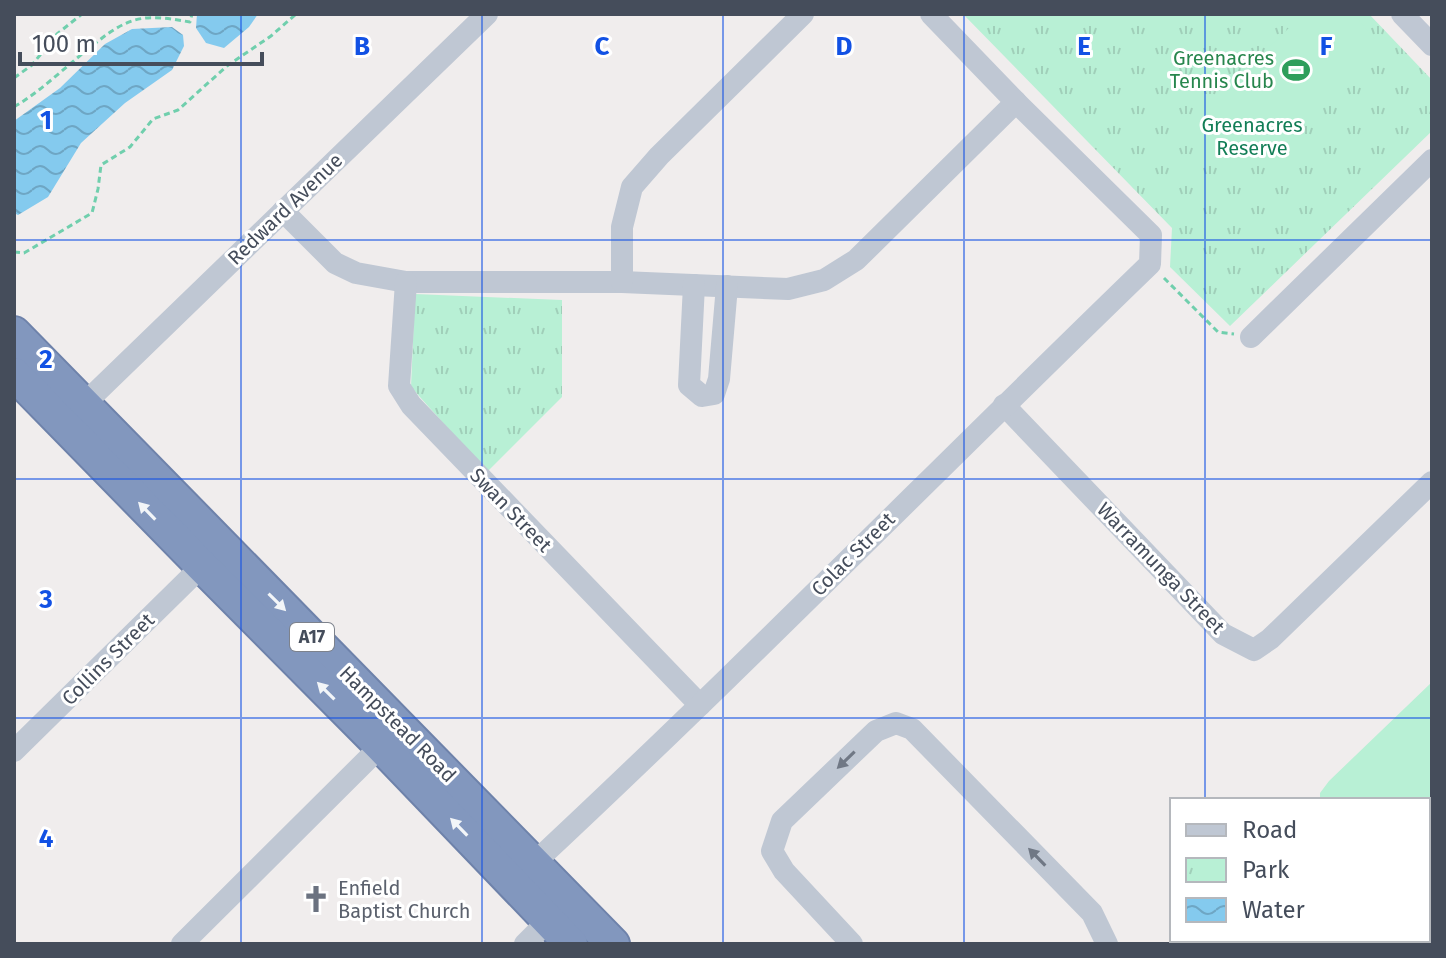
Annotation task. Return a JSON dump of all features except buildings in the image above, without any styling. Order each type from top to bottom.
[{"type":"highway","name":"Hampstead Road","points":[[14,333],[27,385],[73,414],[559,910],[613,944]]},
{"type":"highway","name":"Hampstead Road","points":[[559,910],[571,944]]},
{"type":"street","name":"Redward Avenue","points":[[73,414],[487,14]]},
{"type":"street","points":[[622,282],[622,227],[632,187],[659,156],[803,14]]},
{"type":"street","points":[[931,14],[1151,235],[1150,264]]},
{"type":"street","points":[[1402,14],[1432,45]]},
{"type":"street","points":[[283,211],[335,263],[356,273],[406,282],[622,282],[788,289],[824,280],[867,250],[1016,102]]},
{"type":"street","points":[[1251,337],[1432,160]]},
{"type":"street","name":"Colac Street","points":[[524,873],[1150,264]]},
{"type":"street","name":"Swan Street","points":[[406,282],[399,386],[411,405],[700,705]]},
{"type":"street","points":[[694,285],[689,385],[702,396],[714,394],[719,379],[727,286]]},
{"type":"street","name":"Warramunga Street","points":[[1004,405],[1223,634],[1254,650],[1270,639],[1432,482]]},
{"type":"street","name":"Collins Street","points":[[14,751],[212,557]]},
{"type":"street","points":[[852,944],[784,871],[772,851],[782,821],[876,731],[896,723],[912,729],[1092,913],[1102,942]]},
{"type":"street","points":[[182,944],[392,737]]},
{"type":"street","points":[[525,944],[559,910]]},
{"type":"path","points":[[15,77],[32,65],[57,34],[82,14]]},
{"type":"path","points":[[14,107],[111,31],[134,21],[153,18],[190,22],[192,14]]},
{"type":"path","points":[[14,252],[24,253],[92,213],[101,165],[130,147],[153,119],[178,110],[227,66],[271,36],[296,14]]},
{"type":"path","points":[[1150,264],[1218,332],[1251,337]]},
{"type":"green space","name":"Greenacres Reserve","points":[[963,14],[1369,14],[1432,80],[1432,131],[1230,326],[1170,267],[1172,228]]},
{"type":"green space","name":"Greenacres Tennis Club","points":[[1303,14],[1353,14],[1376,40],[1265,151],[1215,101]]},
{"type":"green space","points":[[415,294],[562,300],[562,397],[487,472],[411,387]]},
{"type":"green space","points":[[1432,682],[1432,944],[1425,942],[1430,942],[1430,798],[1320,798],[1329,781]]},
{"type":"water","points":[[197,14],[258,14],[249,27],[224,48],[206,43],[196,28]]},
{"type":"water","points":[[172,27],[183,35],[184,46],[172,70],[125,103],[81,143],[48,197],[18,215],[14,213],[14,121],[60,88],[105,44],[132,29]]},
{"type":"place","name":"Greenacres Tennis Club","points":[[1296,70]]},
{"type":"place","name":"Enfield Baptist Church","points":[[316,899]]}]
